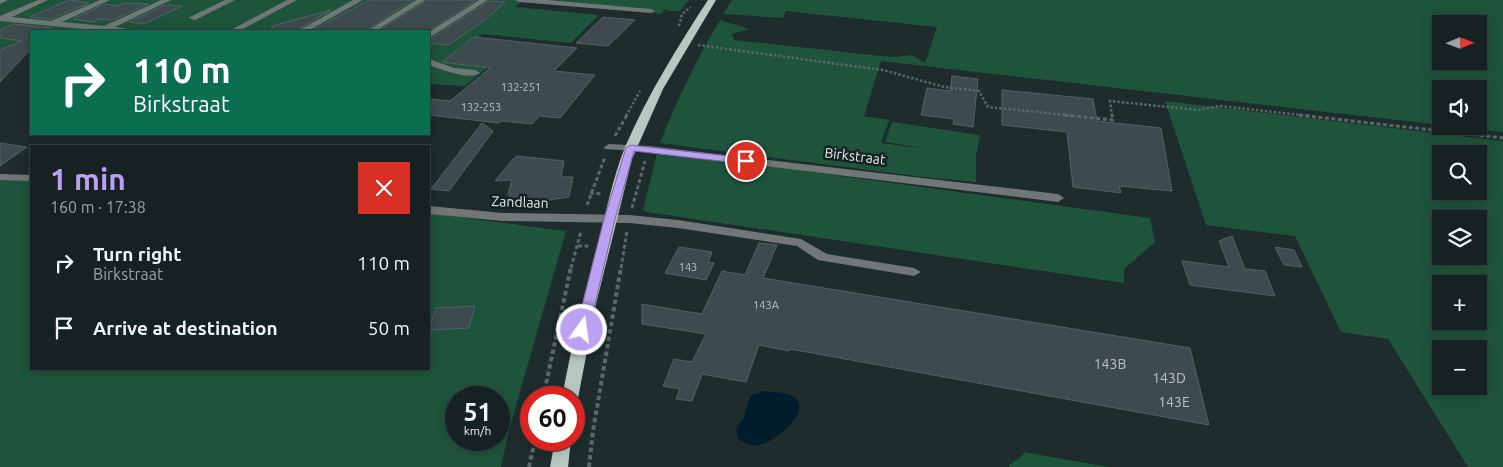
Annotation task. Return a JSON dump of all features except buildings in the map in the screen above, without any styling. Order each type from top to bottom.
[{"type":"main road","points":[[572,386],[578,346],[630,148],[652,99],[682,44],[712,0]]},
{"type":"main road","points":[[559,467],[561,451]]},
{"type":"street","points":[[0,2],[4,0]]},
{"type":"street","points":[[1,19],[44,0]]},
{"type":"street","points":[[51,24],[106,0]]},
{"type":"street","points":[[104,29],[167,0]]},
{"type":"street","points":[[192,18],[231,0]]},
{"type":"street","points":[[235,30],[293,0]]},
{"type":"street","points":[[304,30],[359,0]]},
{"type":"street","points":[[373,30],[422,0]]},
{"type":"street","points":[[430,35],[484,0]]},
{"type":"street","points":[[519,0],[651,11]]},
{"type":"street","points":[[1,19],[116,30]]},
{"type":"street","points":[[430,62],[453,71],[475,73]]},
{"type":"street","name":"Birkstraat","points":[[609,147],[649,149],[1058,198]]},
{"type":"street","points":[[0,177],[30,178]]},
{"type":"street","name":"Zandlaan","points":[[430,210],[503,217],[629,219],[678,224],[801,243],[823,257],[914,272]]},
{"type":"path","points":[[696,45],[883,70],[944,87],[979,90],[988,107],[1113,120],[1110,101],[1198,110],[1220,106],[1503,138]]},
{"type":"path","points":[[589,467],[593,430],[629,219],[649,149]]},
{"type":"path","points":[[545,386],[568,277],[584,219]]},
{"type":"path","points":[[529,467],[532,451]]},
{"type":"green space","points":[[0,0],[689,0],[680,11],[665,9],[661,14],[522,1],[515,7],[599,15],[571,43],[482,34],[460,52],[499,58],[465,86],[430,84],[430,30],[30,30],[30,51],[0,49]]},
{"type":"green space","points":[[732,0],[1503,0],[1503,132],[1487,130],[1487,80],[1432,80],[1432,124],[881,61],[864,116],[889,120],[881,143],[932,150],[885,142],[892,122],[980,135],[976,156],[976,182],[923,177],[660,143],[687,80],[720,20],[749,29],[732,34],[734,40],[891,57],[912,55],[925,63],[937,27],[786,11],[783,18],[723,14]]},
{"type":"green space","points":[[1165,101],[1432,133],[1432,135],[1452,135],[1503,141],[1503,467],[1468,467],[1388,339],[1341,332],[1295,236],[1206,225]]},
{"type":"green space","points":[[657,153],[1150,218],[1155,242],[1124,269],[1124,283],[647,212],[643,210]]},
{"type":"green space","points":[[0,180],[30,180],[30,370],[430,370],[430,213],[566,231],[522,386],[520,386],[510,427],[510,386],[445,386],[445,451],[504,451],[501,467],[0,467]]},
{"type":"green space","points":[[1024,452],[1109,467],[1009,467]]},
{"type":"water","points":[[763,391],[790,395],[798,401],[799,408],[797,416],[773,439],[758,445],[750,445],[739,440],[736,429],[744,417],[750,396]]},
{"type":"route","points":[[582,330],[630,148],[746,161]]}]
